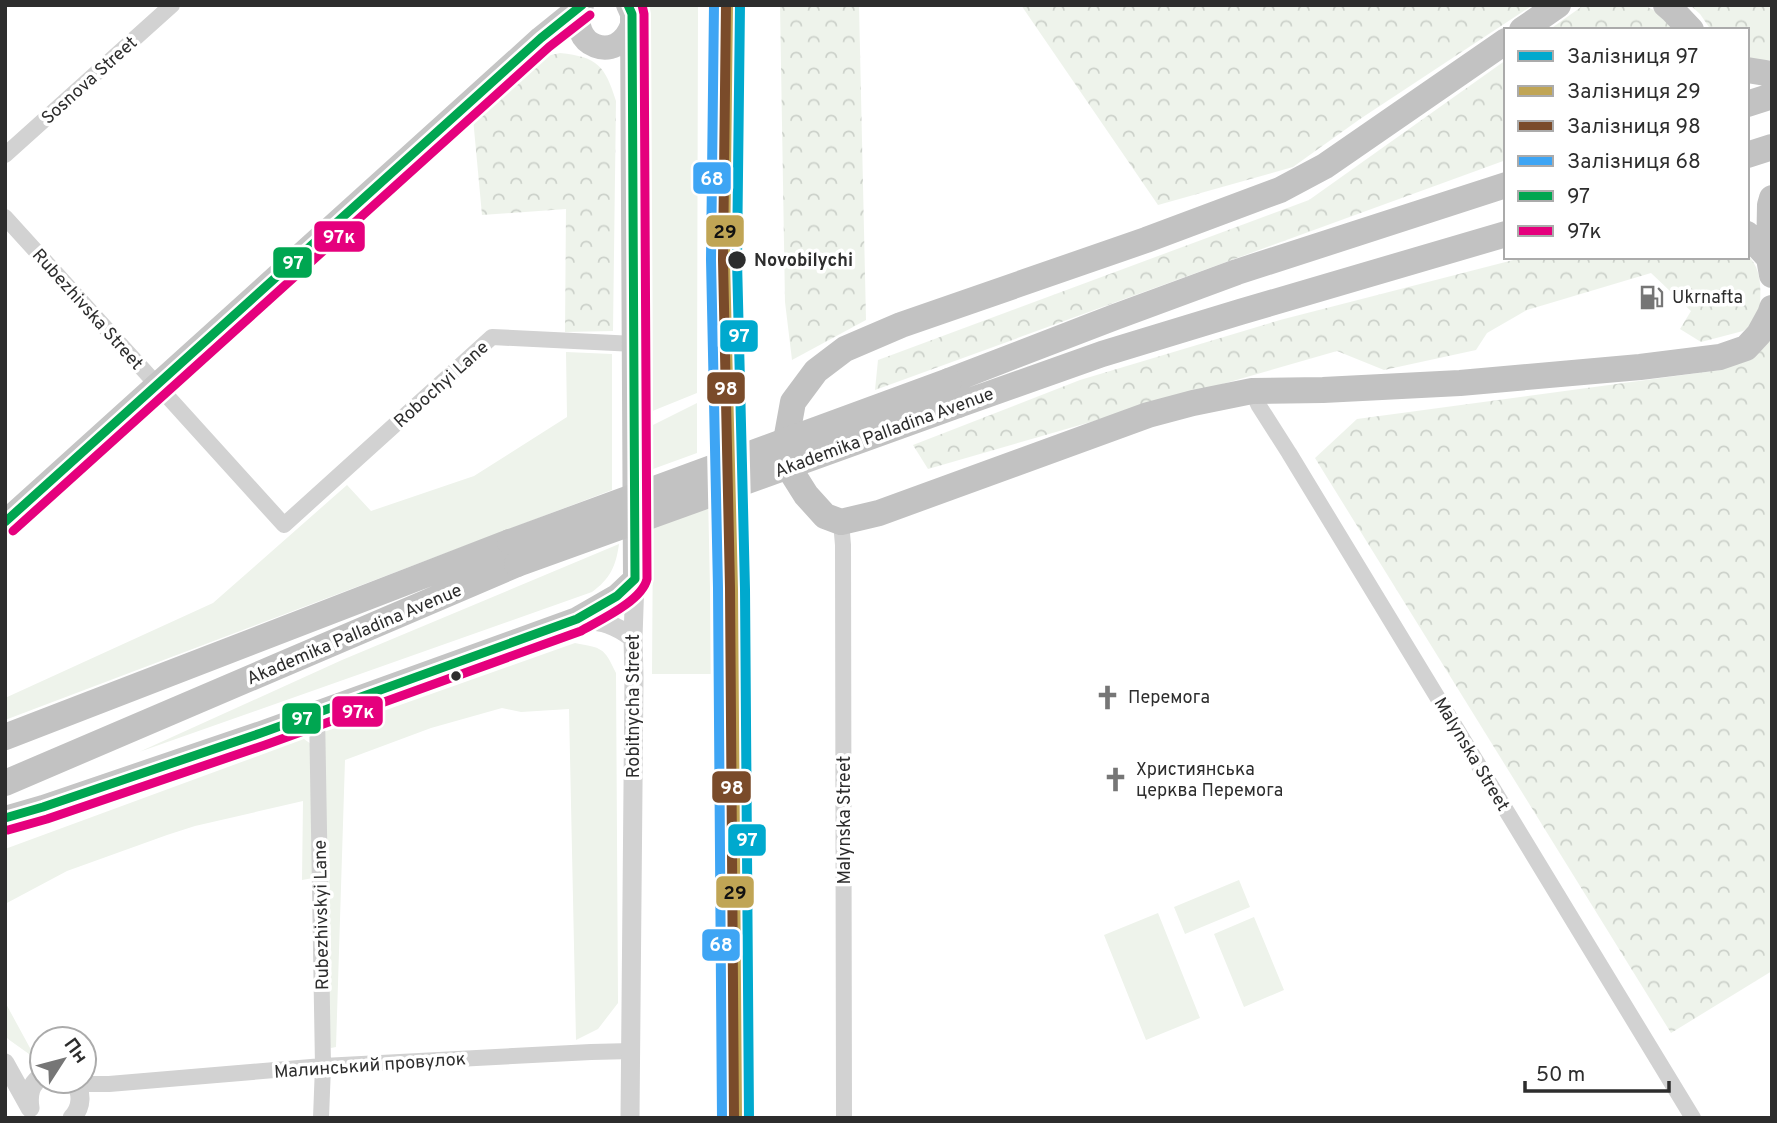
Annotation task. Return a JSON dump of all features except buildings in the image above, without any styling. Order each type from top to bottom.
[{"type":"highway","points":[[1525,28],[1558,5]]},
{"type":"highway","points":[[1666,5],[1689,28]]},
{"type":"highway","points":[[1504,42],[1325,166],[1280,190],[1146,240],[901,325],[845,349],[816,371],[793,402],[787,435],[789,468],[806,495],[825,516],[841,522],[891,509],[1148,415],[1252,391],[1460,383],[1720,357],[1746,348],[1759,334],[1772,308]]},
{"type":"highway","points":[[1749,70],[1772,75]]},
{"type":"highway","points":[[1749,103],[1772,96]]},
{"type":"highway","points":[[1749,154],[1772,147]]},
{"type":"highway","name":"Akademika Palladina Avenue","points":[[954,393],[1115,317],[1237,272],[1504,186]]},
{"type":"highway","points":[[1770,267],[1772,198]]},
{"type":"highway","name":"Akademika Palladina Avenue","points":[[5,737],[954,393],[1139,343],[1504,235]]},
{"type":"highway","points":[[1749,237],[1770,267]]},
{"type":"highway","name":"Akademika Palladina Avenue","points":[[5,783],[513,553]]},
{"type":"main road","points":[[5,522],[541,38],[582,5]]},
{"type":"main road","points":[[582,5],[578,15],[582,36],[617,60],[633,85]]},
{"type":"main road","points":[[541,38],[567,38],[610,48],[625,39],[631,13]]},
{"type":"main road","name":"Robitnycha Street","points":[[631,13],[635,579]]},
{"type":"main road","points":[[5,818],[56,803],[577,619],[617,596],[635,579]]},
{"type":"street","name":"Sosnova Street","points":[[5,155],[173,5]]},
{"type":"street","name":"Rubezhivska Street","points":[[5,217],[284,525]]},
{"type":"street","name":"Robochyi Lane","points":[[284,525],[492,338],[635,344]]},
{"type":"street","name":"Malynska Street","points":[[1252,391],[1693,1118]]},
{"type":"street","name":"Malynska Street","points":[[841,522],[844,1118]]},
{"type":"street","name":"Robitnycha Street","points":[[630,1118],[635,579]]},
{"type":"street","points":[[577,619],[617,626],[633,638]]},
{"type":"street","name":"Rubezhivskyi Lane","points":[[317,712],[323,1066],[321,1118]]},
{"type":"street","name":"Малинський провулок","points":[[98,1084],[323,1066],[632,1051]]},
{"type":"street","points":[[5,1061],[28,1069]]},
{"type":"street","points":[[5,1061],[35,1115]]},
{"type":"street","points":[[74,1116],[92,1094],[109,1084]]},
{"type":"street","points":[[29,1095],[35,1115]]},
{"type":"street","points":[[74,1116],[80,1095]]},
{"type":"green space","points":[[649,5],[698,5],[697,393],[650,412]]},
{"type":"green space","points":[[780,5],[859,5],[866,320],[792,360],[785,302]]},
{"type":"green space","points":[[1021,5],[1533,5],[1360,119],[1293,167],[1158,205]]},
{"type":"green space","points":[[1644,5],[1661,14],[1672,28],[1552,28],[1581,7]]},
{"type":"green space","points":[[1690,5],[1772,5],[1772,60],[1749,59],[1749,28],[1710,28]]},
{"type":"green space","points":[[560,53],[583,57],[598,65],[608,79],[616,101],[613,331],[565,332],[566,209],[482,215],[473,118],[542,57]]},
{"type":"green space","points":[[1504,61],[1504,161],[875,390],[878,360],[1309,200]]},
{"type":"green space","points":[[1749,256],[1759,277],[1759,319],[1743,331],[1701,342],[1680,329],[1691,311],[1651,273],[1527,310],[1487,333],[1476,350],[1384,370],[1337,351],[928,469],[913,445],[1080,380],[1280,320],[1517,259],[1749,259]]},
{"type":"green space","points":[[1772,338],[1772,971],[1671,1033],[1315,458],[1357,419],[1720,370],[1755,355]]},
{"type":"green space","points":[[566,352],[612,354],[612,490],[5,720],[5,698],[213,603],[347,485],[371,511],[474,476],[567,417]]},
{"type":"green space","points":[[697,403],[697,453],[653,469],[653,425]]},
{"type":"green space","points":[[715,502],[718,674],[652,674],[653,528]]},
{"type":"green space","points":[[619,544],[611,571],[592,592],[139,752],[342,660]]},
{"type":"green space","points":[[575,643],[601,650],[616,673],[618,1003],[598,1029],[576,1040],[569,709],[521,712],[502,708],[431,728],[345,760],[336,1047],[331,1048],[327,1044],[324,732]]},
{"type":"green space","points":[[304,739],[311,744],[313,878],[302,880],[303,801],[167,835],[67,871],[5,904],[5,849]]},
{"type":"green space","points":[[1239,880],[1250,907],[1185,934],[1174,907]]},
{"type":"green space","points":[[1158,913],[1200,1018],[1146,1040],[1104,935]]},
{"type":"green space","points":[[1254,917],[1284,990],[1244,1007],[1214,934]]},
{"type":"green space","points":[[5,1002],[28,1044],[28,1053],[5,1035]]},
{"type":"rail line","name":"68","points":[[714,5],[711,260],[718,588],[722,1118]]},
{"type":"rail line","name":"98","points":[[726,5],[723,260],[730,588],[734,1118]]},
{"type":"rail line","name":"29","points":[[728,5],[725,260],[733,589],[737,1118]]},
{"type":"rail line","name":"97","points":[[740,5],[737,260],[745,589],[749,1118]]},
{"type":"transit line","name":"97","points":[[5,522],[541,38],[582,5]]},
{"type":"transit line","name":"97","points":[[5,818],[261,733],[577,619],[617,596],[635,579],[632,14],[628,5]]},
{"type":"transit line","name":"97к","points":[[8,830],[265,745],[581,631],[619,609],[644,587],[647,579],[642,5]]},
{"type":"transit line","name":"97к","points":[[13,531],[549,47],[590,15]]},
{"type":"place","name":"Novobilychi","points":[[737,260]]},
{"type":"place","name":"Ukrnafta","points":[[1652,297]]},
{"type":"place","name":"Перемога","points":[[1108,697]]},
{"type":"place","name":"Християнська церква Перемога","points":[[1116,779]]}]
